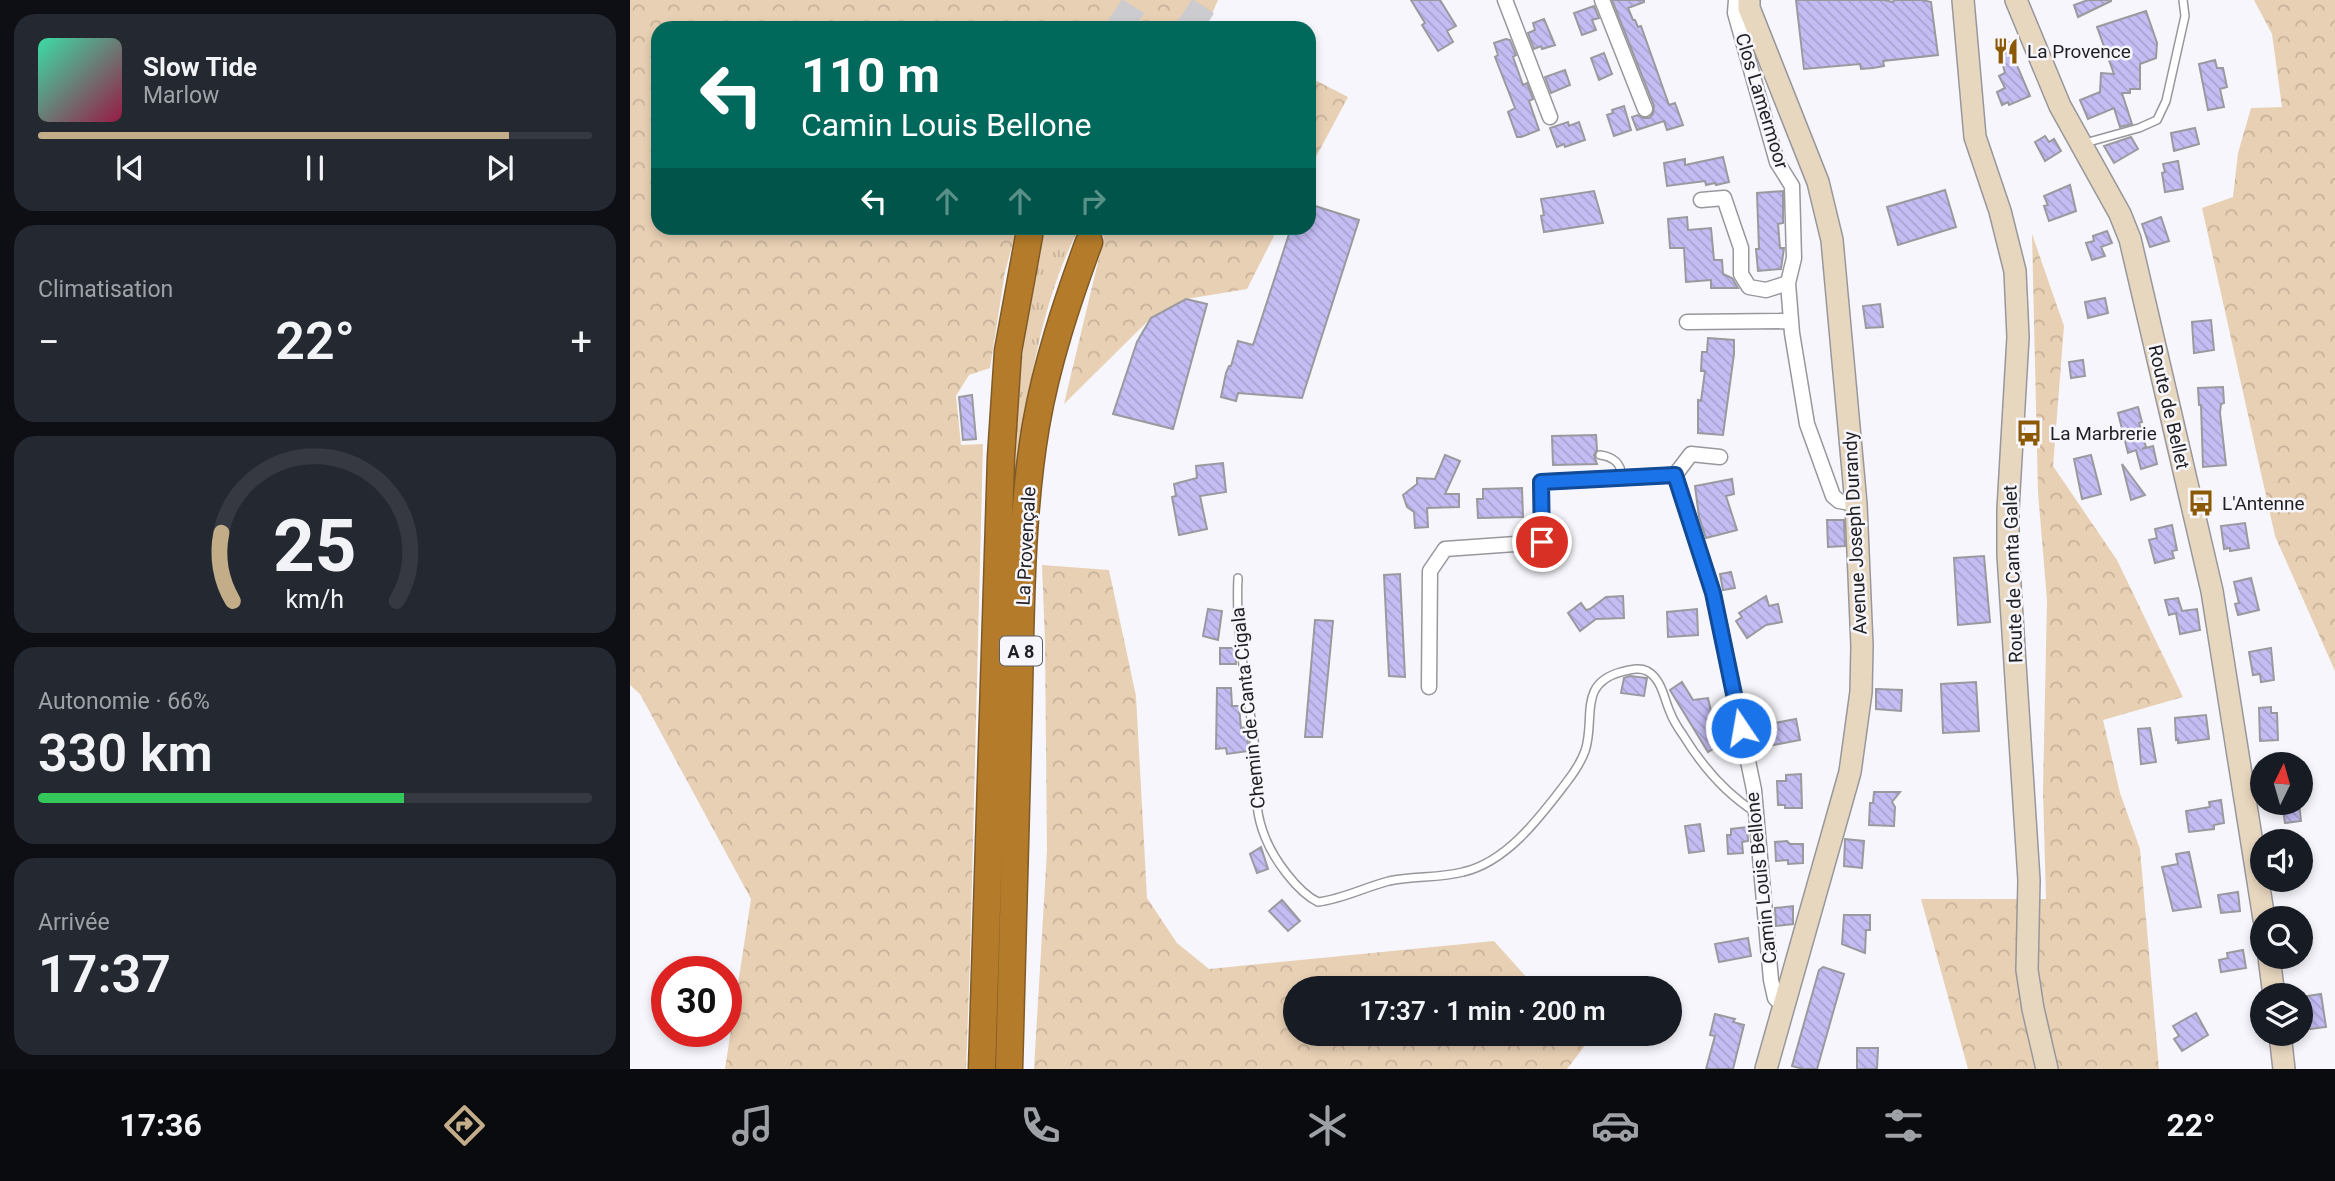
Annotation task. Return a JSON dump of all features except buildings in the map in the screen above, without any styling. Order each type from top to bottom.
[{"type":"highway","name":"La Provençale","points":[[982,1069],[1001,457],[1008,351],[1030,236]]},
{"type":"highway","name":"La Provençale","points":[[1009,1069],[1021,621],[1028,490],[1036,425],[1049,364],[1066,304],[1089,242]]},
{"type":"street","points":[[1505,0],[1550,117]]},
{"type":"street","points":[[1602,0],[1645,109]]},
{"type":"street","name":"Clos Lamermoor","points":[[1736,0],[1735,13],[1777,162],[1792,186],[1794,258],[1788,283],[1791,321],[1807,424],[1833,496],[1856,504]]},
{"type":"street","name":"Avenue Joseph Durandy","points":[[1749,0],[1749,8],[1818,182],[1832,240],[1856,504],[1862,646],[1858,724],[1850,772],[1766,1069]]},
{"type":"street","name":"Route de Canta Galet","points":[[1963,0],[1975,138],[2000,211],[2015,271],[2018,337],[2008,509],[2008,555],[2029,880],[2027,970],[2047,1069]]},
{"type":"street","name":"Route de Bellet","points":[[2016,0],[2060,106],[2120,215],[2130,239],[2216,616],[2262,906]]},
{"type":"street","points":[[1701,200],[1724,198],[1741,247],[1741,274],[1749,287],[1766,290],[1788,283]]},
{"type":"street","points":[[1687,321],[1791,321]]},
{"type":"street","points":[[1429,687],[1430,571],[1445,549],[1542,542],[1541,482],[1675,475],[1692,454],[1720,457]]},
{"type":"street","name":"Camin Louis Bellone","points":[[1675,475],[1713,593],[1754,790],[1771,980],[1774,998],[1783,1006]]},
{"type":"street","points":[[2281,1046],[2284,1069]]},
{"type":"lane","points":[[2081,144],[2139,128],[2157,120],[2166,101],[2185,16],[2183,0]]},
{"type":"lane","points":[[1600,455],[1615,460],[1622,477]]},
{"type":"lane","name":"Chemin de Canta Cigala","points":[[1238,578],[1239,641],[1255,750],[1255,803],[1267,842],[1284,869],[1301,889],[1318,902],[1393,881],[1461,873],[1502,853],[1533,822],[1575,771],[1585,750],[1593,693],[1599,682],[1608,676],[1632,669],[1644,670],[1657,680],[1670,714],[1696,755],[1738,801],[1756,813]]},
{"type":"green space","points":[[630,0],[1218,0],[1209,21],[651,21],[651,235],[1015,235],[1005,272],[990,368],[969,375],[956,396],[961,445],[983,444],[966,1069],[725,1069],[728,1047],[742,1047],[742,958],[751,899],[640,694],[630,685]]},
{"type":"green space","points":[[2254,0],[2335,0],[2335,671],[2275,536],[2202,208],[2233,197],[2238,153],[2251,108],[2282,107],[2272,34]]},
{"type":"green space","points":[[1316,81],[1348,97],[1316,157]]},
{"type":"green space","points":[[2032,234],[2064,326],[2053,466],[2117,560],[2183,697],[2103,720],[2120,793],[2140,849],[2159,1069],[1968,1069],[1921,899],[2046,899],[2043,790],[2047,600],[2038,492]]},
{"type":"green space","points":[[1042,235],[1076,235],[1055,286],[1038,345],[1018,466],[1011,466],[1021,335]]},
{"type":"green space","points":[[1096,235],[1274,235],[1247,289],[1186,299],[1151,318],[1064,404],[1104,237]]},
{"type":"green space","points":[[1042,565],[1109,570],[1136,696],[1147,898],[1177,943],[1209,969],[1494,941],[1525,976],[1283,976],[1283,1046],[1585,1046],[1567,1069],[1034,1069],[1047,851]]},
{"type":"tunnel","points":[[1124,21],[1137,0]]},
{"type":"tunnel","points":[[1194,21],[1207,0]]},
{"type":"place","name":"La Provence","points":[[2006,51]]},
{"type":"place","name":"La Marbrerie","points":[[2029,433]]},
{"type":"place","name":"L'Antenne","points":[[2201,503]]},
{"type":"route","points":[[1542,542],[1541,482],[1675,475],[1713,593],[1741,728]]}]
